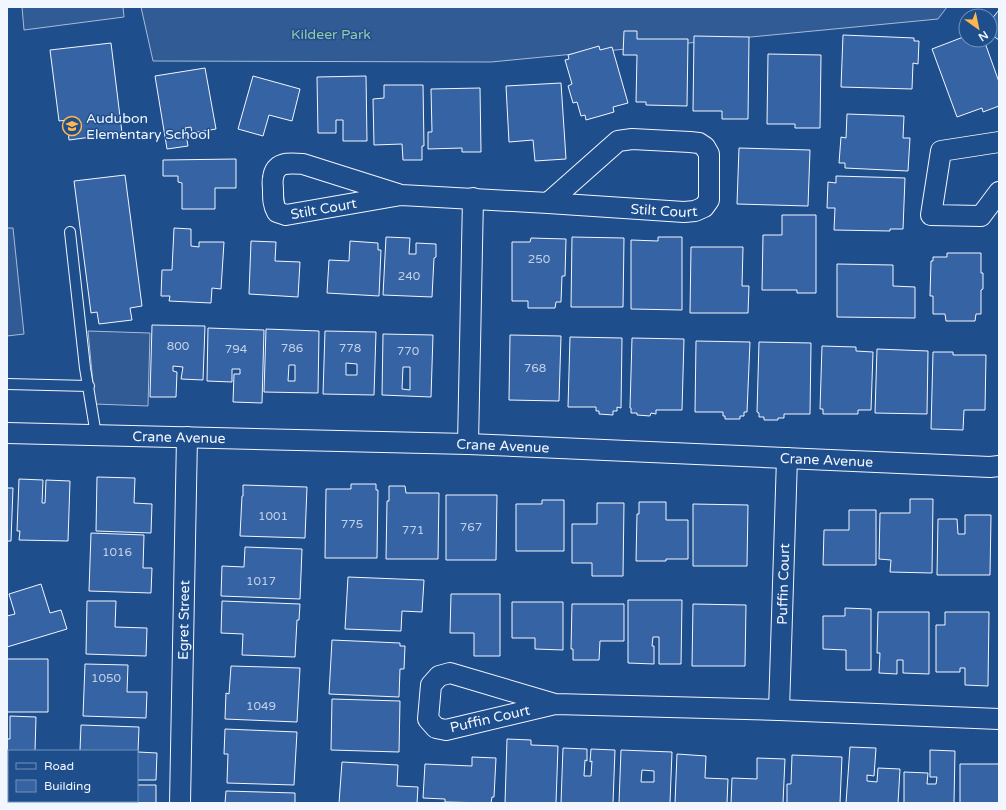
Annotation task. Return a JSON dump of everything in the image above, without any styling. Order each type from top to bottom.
[{"type":"street","name":"Stilt Court","points":[[401,195],[303,164],[288,162],[279,166],[274,171],[272,178],[274,206],[277,212],[286,215],[401,195],[473,198],[548,203],[684,212],[695,211],[704,207],[709,200],[709,154],[705,147],[699,143],[632,139],[618,141],[548,203]]},
{"type":"street","points":[[999,142],[940,151],[931,215],[981,216],[999,192]]},
{"type":"street","points":[[468,444],[473,198]]},
{"type":"street","name":"Crane Avenue","points":[[7,433],[468,444],[990,467],[999,466]]},
{"type":"street","name":"Egret Street","points":[[180,803],[187,437]]},
{"type":"street","name":"Puffin Court","points":[[779,710],[787,458]]},
{"type":"street","name":"Puffin Court","points":[[555,704],[446,730],[436,728],[428,719],[431,685],[438,676],[450,673],[555,704],[779,710],[999,719]]},
{"type":"lane","points":[[70,232],[85,368],[96,435]]},
{"type":"lane","points":[[7,384],[88,386]]},
{"type":"shaded area","points":[[22,7],[123,7],[124,17],[24,30]]},
{"type":"shaded area","name":"Kildeer Park","points":[[141,7],[947,7],[938,19],[491,62],[153,61]]},
{"type":"shaded area","points":[[7,228],[13,228],[24,334],[7,336]]},
{"type":"shaded area","points":[[88,331],[150,333],[148,406],[95,404]]},
{"type":"building","points":[[999,10],[999,40],[998,39]]},
{"type":"building","points":[[624,31],[637,31],[637,39],[688,39],[687,106],[646,105],[646,102],[636,102],[637,55],[623,55]]},
{"type":"building","points":[[843,35],[914,38],[914,41],[919,41],[918,64],[913,63],[912,89],[841,87]]},
{"type":"building","points":[[694,36],[749,37],[748,119],[722,119],[722,111],[693,111]]},
{"type":"building","points":[[958,39],[958,48],[987,48],[999,82],[999,106],[983,112],[982,108],[957,117],[932,49]]},
{"type":"building","points":[[111,43],[122,133],[69,140],[67,120],[59,121],[50,50]]},
{"type":"building","points":[[599,46],[600,50],[612,47],[628,103],[613,107],[614,112],[586,120],[585,115],[581,116],[577,102],[573,103],[568,86],[572,84],[565,60],[569,59],[568,55]]},
{"type":"building","points":[[768,54],[821,55],[820,128],[795,128],[795,124],[767,124]]},
{"type":"building","points":[[205,68],[216,129],[192,133],[191,127],[185,128],[188,146],[167,149],[155,76]]},
{"type":"building","points":[[253,76],[300,89],[292,121],[269,115],[263,136],[238,129]]},
{"type":"building","points":[[366,76],[367,141],[343,141],[343,120],[336,120],[336,133],[318,133],[317,77]]},
{"type":"building","points":[[561,83],[566,159],[535,161],[533,140],[509,142],[506,86]]},
{"type":"building","points":[[384,85],[423,85],[424,146],[422,146],[422,160],[403,160],[402,144],[374,145],[373,99],[384,98]]},
{"type":"building","points":[[480,88],[481,152],[462,152],[462,148],[428,149],[428,132],[432,132],[431,89]]},
{"type":"building","points":[[847,114],[904,116],[903,138],[910,138],[908,171],[845,168],[845,163],[839,163],[841,137],[846,138]]},
{"type":"building","points":[[739,148],[810,150],[808,206],[737,204]]},
{"type":"building","points":[[236,159],[236,188],[215,188],[215,209],[182,209],[182,183],[178,182],[178,176],[163,176],[163,160]]},
{"type":"building","points":[[125,175],[142,306],[130,308],[132,320],[99,324],[97,312],[91,313],[74,181]]},
{"type":"building","points":[[836,176],[905,178],[903,229],[890,229],[890,231],[834,230],[835,208],[827,208],[828,182],[836,183]]},
{"type":"building","points":[[782,215],[816,215],[816,293],[797,293],[797,290],[762,290],[763,235],[782,235]]},
{"type":"building","points":[[174,228],[191,229],[191,246],[199,247],[199,242],[224,242],[221,289],[212,288],[211,303],[169,301],[170,296],[161,296],[162,270],[172,270]]},
{"type":"building","points":[[386,237],[410,238],[409,254],[416,254],[416,243],[436,244],[432,297],[383,295]]},
{"type":"building","points":[[572,237],[624,238],[623,307],[571,307]]},
{"type":"building","points":[[658,237],[682,237],[682,310],[631,309],[631,240],[658,241]]},
{"type":"building","points":[[531,238],[566,239],[565,276],[562,276],[561,302],[556,302],[555,308],[528,308],[528,301],[512,301],[512,242],[530,242]]},
{"type":"building","points":[[251,241],[276,242],[275,261],[300,262],[298,297],[249,294]]},
{"type":"building","points":[[350,241],[378,243],[378,250],[381,250],[379,296],[327,293],[329,260],[349,261]]},
{"type":"building","points":[[691,247],[743,247],[742,286],[749,286],[748,313],[690,313]]},
{"type":"building","points":[[947,253],[981,253],[983,289],[981,290],[981,314],[976,314],[975,321],[946,321],[945,314],[933,314],[933,296],[930,296],[931,261],[933,261],[933,257],[947,257]]},
{"type":"building","points":[[837,264],[893,265],[893,286],[915,287],[915,318],[837,317]]},
{"type":"building","points":[[152,325],[205,326],[203,380],[181,379],[183,367],[173,366],[173,371],[177,372],[176,397],[150,397]]},
{"type":"building","points":[[208,328],[264,330],[262,403],[233,402],[234,374],[240,374],[240,369],[232,369],[232,382],[207,381]]},
{"type":"building","points":[[266,329],[319,331],[318,393],[264,392]],"holes":[[[289,365],[295,365],[295,381],[288,381]]]},
{"type":"building","points":[[325,331],[376,332],[374,395],[323,394]],"holes":[[[346,363],[357,364],[357,375],[346,375]]]},
{"type":"building","points":[[383,334],[433,335],[431,397],[382,395]],"holes":[[[403,367],[410,367],[410,390],[402,389]]]},
{"type":"building","points":[[510,335],[561,336],[559,401],[509,400]]},
{"type":"building","points":[[570,337],[622,338],[621,408],[617,407],[617,411],[613,411],[613,415],[599,414],[599,411],[596,411],[596,407],[568,407]]},
{"type":"building","points":[[632,338],[684,339],[682,410],[656,410],[656,414],[651,413],[650,416],[631,413]]},
{"type":"building","points":[[696,341],[750,342],[747,412],[744,412],[744,416],[740,416],[740,419],[725,419],[723,412],[695,412]]},
{"type":"building","points":[[759,342],[811,343],[810,414],[784,414],[784,418],[778,418],[778,420],[764,420],[764,417],[759,417],[759,413],[757,412]]},
{"type":"building","points":[[822,346],[856,347],[856,351],[873,352],[871,410],[858,410],[858,414],[823,414],[823,409],[820,409]]},
{"type":"building","points":[[877,349],[928,351],[927,414],[875,413]]},
{"type":"building","points":[[933,352],[953,352],[953,355],[986,355],[985,410],[964,410],[963,430],[931,429]]},
{"type":"building","points":[[97,477],[135,478],[134,503],[152,504],[151,533],[96,531]]},
{"type":"building","points":[[19,479],[43,480],[42,503],[45,503],[46,480],[70,481],[68,541],[19,540],[20,531],[17,531]]},
{"type":"building","points":[[351,484],[376,484],[376,490],[378,490],[377,558],[325,558],[326,489],[351,489]]},
{"type":"building","points":[[243,485],[307,487],[305,538],[240,536]]},
{"type":"building","points":[[389,486],[405,486],[406,493],[439,493],[438,559],[386,559],[387,501],[389,501]]},
{"type":"building","points":[[7,488],[13,488],[11,541],[7,541]]},
{"type":"building","points":[[446,495],[497,495],[496,560],[446,560]]},
{"type":"building","points":[[910,499],[933,499],[932,573],[890,572],[891,560],[879,559],[880,513],[910,513]]},
{"type":"building","points":[[542,500],[564,500],[564,551],[516,551],[516,504],[542,504]]},
{"type":"building","points":[[639,502],[666,502],[666,520],[688,520],[688,559],[636,561],[637,514],[639,514]]},
{"type":"building","points":[[597,503],[624,503],[623,576],[592,576],[592,563],[572,563],[572,524],[597,524]]},
{"type":"building","points":[[693,504],[748,505],[747,566],[693,566]]},
{"type":"building","points":[[849,510],[876,510],[876,565],[823,565],[824,530],[849,530]]},
{"type":"building","points":[[965,515],[991,515],[990,575],[937,575],[938,519],[957,519],[958,534],[965,534]]},
{"type":"building","points":[[91,533],[144,535],[143,568],[152,568],[151,593],[89,591]]},
{"type":"building","points":[[245,547],[302,549],[300,599],[221,596],[222,566],[244,567]]},
{"type":"building","points":[[348,577],[424,580],[422,612],[402,611],[401,631],[345,629]]},
{"type":"building","points":[[41,584],[50,613],[61,610],[67,629],[7,647],[7,616],[15,614],[9,594]]},
{"type":"building","points":[[451,594],[500,594],[500,656],[474,656],[474,633],[450,633]]},
{"type":"building","points":[[628,600],[682,600],[681,664],[659,664],[659,637],[653,637],[652,646],[654,646],[654,664],[628,663]]},
{"type":"building","points":[[87,601],[116,601],[115,627],[147,628],[146,656],[86,654]]},
{"type":"building","points":[[222,601],[300,604],[299,620],[297,620],[295,657],[242,655],[243,634],[221,633]]},
{"type":"building","points":[[512,602],[563,602],[563,650],[535,649],[535,638],[512,638]]},
{"type":"building","points":[[572,604],[624,604],[624,641],[600,641],[599,660],[573,660],[573,649],[571,649]]},
{"type":"building","points":[[693,604],[746,605],[745,666],[692,666]]},
{"type":"building","points":[[845,608],[871,609],[871,670],[846,670],[846,650],[823,649],[823,616],[845,616]]},
{"type":"building","points":[[878,612],[929,612],[929,674],[903,673],[903,660],[897,660],[897,674],[879,673],[880,653],[877,653]]},
{"type":"building","points":[[945,612],[989,612],[988,686],[965,685],[965,668],[960,668],[960,672],[936,672],[936,625],[945,625]]},
{"type":"building","points":[[332,640],[400,643],[400,646],[405,646],[404,669],[400,669],[399,697],[329,694]]},
{"type":"building","points":[[7,659],[48,659],[48,712],[7,712]]},
{"type":"building","points":[[85,664],[128,665],[127,692],[147,692],[146,718],[83,716]]},
{"type":"building","points":[[231,666],[300,668],[297,722],[225,719],[226,693],[229,694]]},
{"type":"building","points":[[332,699],[400,701],[399,752],[331,750]]},
{"type":"building","points":[[10,716],[36,717],[35,750],[8,750],[7,786],[7,739],[10,739]]},
{"type":"building","points":[[81,725],[139,727],[138,752],[138,750],[80,750]]},
{"type":"building","points":[[225,729],[297,732],[294,785],[227,783],[228,754],[224,754]]},
{"type":"building","points":[[507,739],[531,740],[531,745],[558,746],[556,803],[505,803]]},
{"type":"building","points":[[850,747],[876,748],[874,776],[867,775],[867,781],[877,782],[878,768],[900,769],[898,803],[846,803]]},
{"type":"building","points":[[563,748],[587,749],[587,761],[585,760],[584,776],[591,776],[591,749],[615,750],[613,803],[561,803]]},
{"type":"building","points":[[621,750],[672,752],[670,803],[619,803]],"holes":[[[642,770],[654,771],[654,782],[641,782]]]},
{"type":"building","points":[[930,750],[955,751],[954,803],[904,803],[904,772],[928,773],[927,784],[936,784],[937,777],[930,777]]},
{"type":"building","points":[[138,752],[157,753],[156,780],[138,780]]},
{"type":"building","points":[[677,754],[706,756],[705,778],[728,779],[727,803],[675,803]]},
{"type":"building","points":[[792,755],[842,757],[840,803],[787,803],[787,784],[791,784]]},
{"type":"building","points":[[472,757],[496,758],[494,797],[492,797],[491,803],[445,802],[445,799],[423,798],[425,764],[472,766]]},
{"type":"building","points":[[757,758],[785,759],[783,803],[731,803],[732,778],[757,779]]},
{"type":"building","points":[[342,762],[398,765],[397,786],[418,787],[417,803],[339,803]]},
{"type":"building","points":[[960,764],[999,764],[999,803],[960,803]]},
{"type":"building","points":[[138,785],[156,785],[156,803],[82,803],[138,802]]},
{"type":"building","points":[[226,791],[295,793],[295,803],[225,803]]},
{"type":"place","name":"Audubon Elementary School","points":[[72,126]]}]
